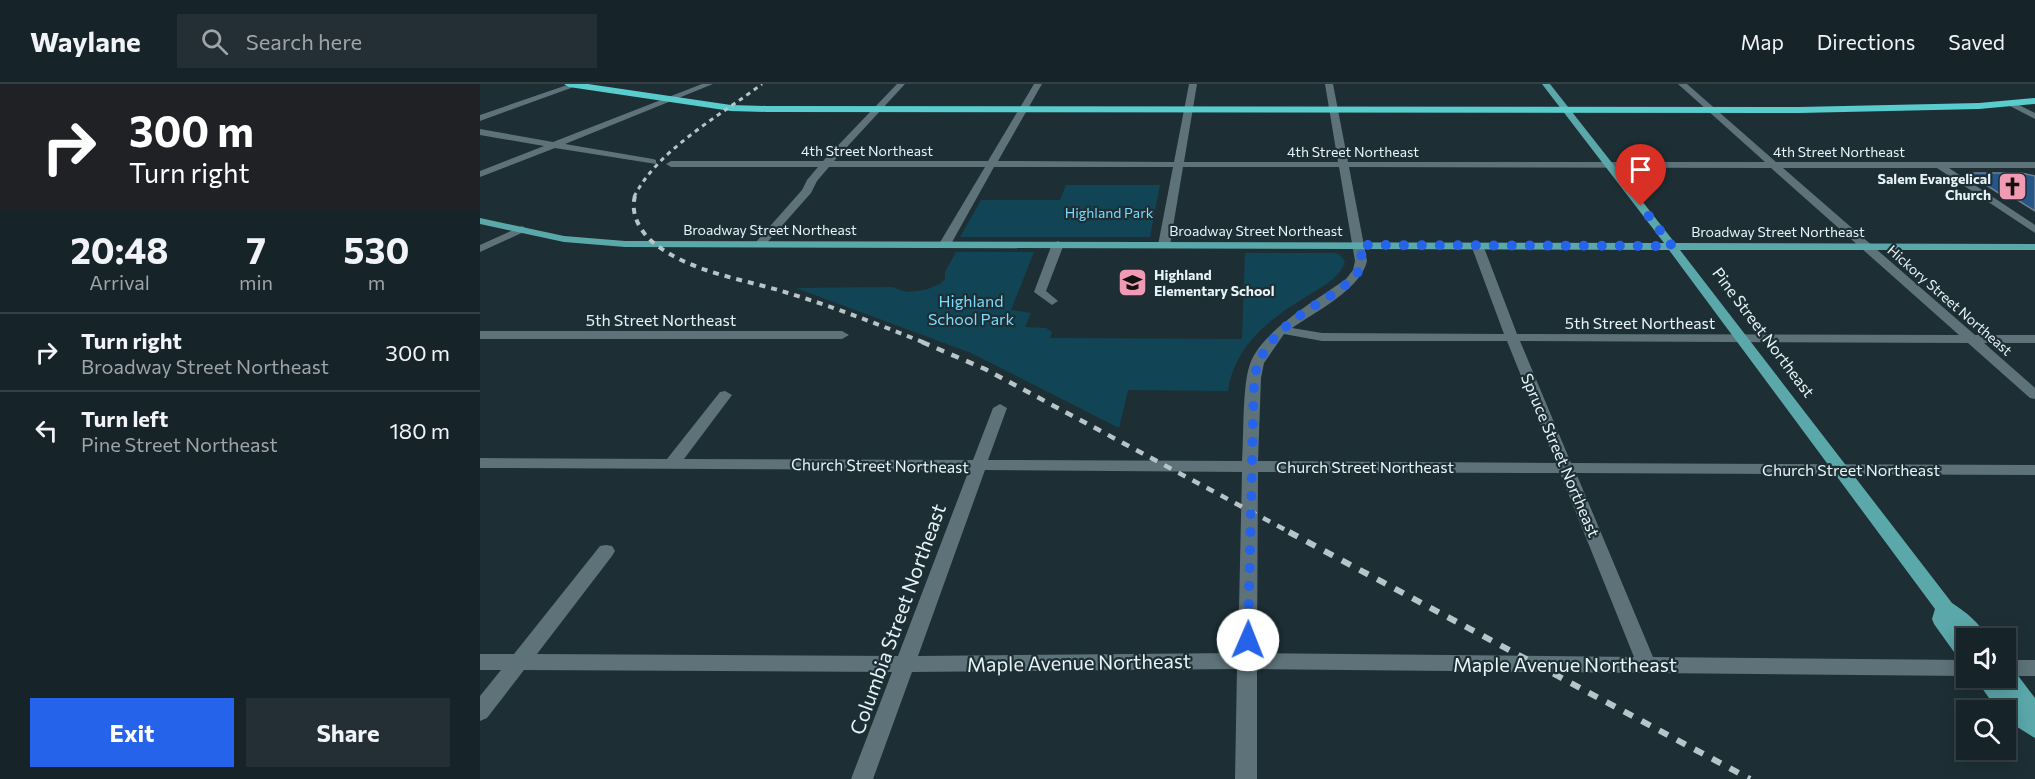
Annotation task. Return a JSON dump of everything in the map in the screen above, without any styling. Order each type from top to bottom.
[{"type":"highway","points":[[574,84],[740,109],[1714,110],[1904,108],[2013,104],[2035,101]]},
{"type":"main road","name":"Pine Street Northeast","points":[[1546,84],[1743,338],[1945,608],[1964,620],[1970,628]]},
{"type":"main road","name":"Broadway Street Northeast","points":[[480,221],[599,243],[2035,248]]},
{"type":"main road","name":"Pine Street Northeast","points":[[1945,608],[1941,619],[1956,639]]},
{"type":"main road","points":[[1993,688],[2011,712],[2035,729]]},
{"type":"main road","points":[[2016,688],[2032,710],[2035,722]]},
{"type":"street","points":[[480,118],[574,84]]},
{"type":"street","points":[[480,174],[709,84]]},
{"type":"street","points":[[760,244],[807,191],[812,180],[826,164],[901,84]]},
{"type":"street","points":[[945,244],[1038,84]]},
{"type":"street","points":[[1164,244],[1193,84]]},
{"type":"street","points":[[1246,779],[1250,466],[1254,378],[1257,363],[1281,330],[1350,282],[1359,270],[1361,261],[1360,245],[1329,84]]},
{"type":"street","name":"Hickory Street Northeast","points":[[1682,84],[2035,395]]},
{"type":"street","points":[[2013,104],[2035,116]]},
{"type":"street","points":[[480,132],[653,162]]},
{"type":"street","name":"4th Street Northeast","points":[[671,164],[2035,165]]},
{"type":"street","points":[[1939,165],[2035,230]]},
{"type":"street","points":[[480,249],[522,229]]},
{"type":"street","points":[[1052,301],[1040,292],[1058,244]]},
{"type":"street","name":"Spruce Street Northeast","points":[[1477,245],[1512,338],[1647,665]]},
{"type":"street","name":"5th Street Northeast","points":[[1281,330],[1322,337],[2035,339]]},
{"type":"street","name":"5th Street Northeast","points":[[480,335],[842,335]]},
{"type":"street","points":[[672,463],[725,395]]},
{"type":"street","name":"Columbia Street Northeast","points":[[862,779],[1000,408]]},
{"type":"street","name":"Church Street Northeast","points":[[480,463],[2035,470]]},
{"type":"street","points":[[480,712],[606,551]]},
{"type":"street","name":"Maple Avenue Northeast","points":[[480,662],[904,664],[1248,661],[1956,668]]},
{"type":"street","points":[[2016,668],[2035,668]]},
{"type":"green space","name":"Highland Park","points":[[1066,185],[1160,185],[1150,237],[960,237],[981,200],[1060,200]]},
{"type":"green space","name":"Highland School Park","points":[[956,252],[1034,252],[1011,310],[1031,313],[1025,327],[1046,328],[1052,332],[1050,338],[1242,339],[1245,253],[1333,253],[1339,254],[1345,261],[1343,267],[1330,281],[1282,313],[1257,334],[1238,359],[1228,391],[1128,390],[1119,428],[971,353],[796,288],[892,287],[907,292],[925,290],[940,284],[945,279],[945,272]]},
{"type":"building","name":"Salem Evangelical Church","points":[[1968,173],[2021,173],[2035,176],[2035,211],[2016,199],[2003,196]]},
{"type":"railway","points":[[634,197],[644,180],[674,149],[691,134],[762,84]]},
{"type":"railway","points":[[635,196],[635,216],[645,234],[655,244],[685,262],[822,304],[925,343]]},
{"type":"railway","points":[[922,342],[985,369],[1291,533]]},
{"type":"railway","points":[[1289,532],[1750,779]]},
{"type":"place","name":"Salem Evangelical Church","points":[[2012,186]]},
{"type":"place","name":"Highland Elementary School","points":[[1133,282]]},
{"type":"route","points":[[1248,640],[1250,466],[1254,378],[1257,363],[1281,330],[1350,282],[1359,270],[1362,255],[1360,245],[1672,246],[1641,206]]}]
